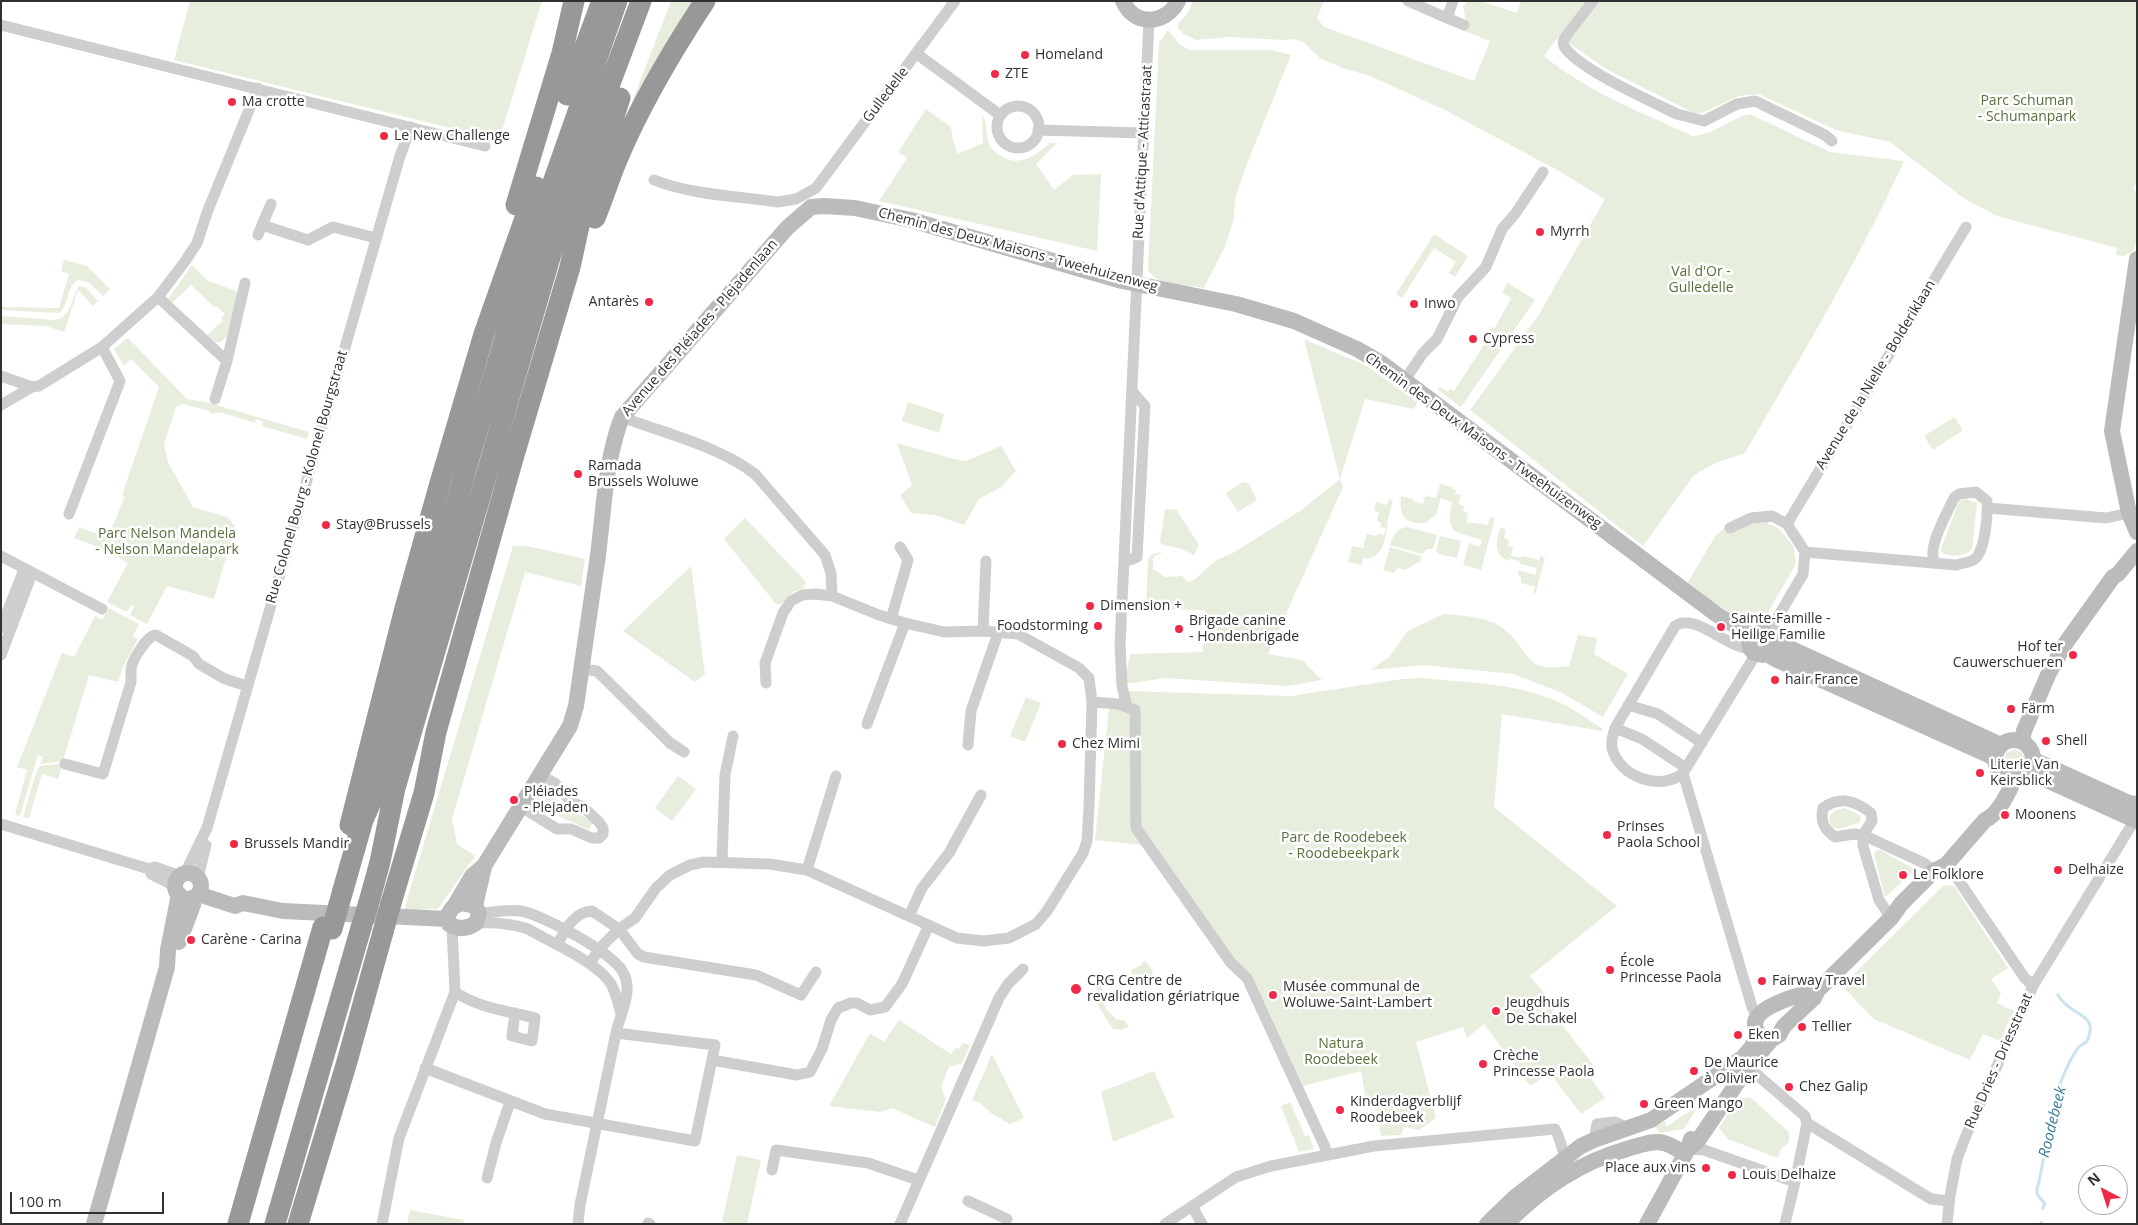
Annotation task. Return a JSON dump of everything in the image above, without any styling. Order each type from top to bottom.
[{"type":"highway","points":[[484,334],[493,282],[559,62],[574,1]]},
{"type":"highway","points":[[248,1224],[338,889],[405,608],[484,334],[585,44],[602,1]]},
{"type":"highway","points":[[338,889],[371,802],[470,455],[544,208],[617,1]]},
{"type":"highway","points":[[275,1224],[369,902],[380,862],[395,788],[550,256],[594,126],[641,1]]},
{"type":"highway","points":[[298,1224],[424,793],[436,732],[512,462],[570,267],[581,217],[606,138],[655,1]]},
{"type":"highway","points":[[570,267],[593,223],[617,160],[639,114],[689,25],[705,1]]},
{"type":"highway","points":[[380,862],[436,732]]},
{"type":"highway","points":[[238,1224],[328,928]]},
{"type":"highway","points":[[276,1124],[284,1069]]},
{"type":"street","name":"Gulledelle","points":[[654,180],[664,184],[709,193],[778,202],[796,199],[816,188],[955,1]]},
{"type":"street","points":[[1123,1],[1132,14],[1149,20],[1165,16],[1174,8],[1178,1]]},
{"type":"street","points":[[1408,1],[1464,25]]},
{"type":"street","points":[[1447,18],[1454,1]]},
{"type":"street","points":[[1593,1],[1563,41],[1570,54],[1600,75],[1676,114],[1697,120],[1704,121],[1738,104],[1755,102],[1825,135],[1832,141]]},
{"type":"street","name":"Rue d'Attique - Atticastraat","points":[[1149,20],[1120,645],[1122,686],[1127,707],[1135,710],[1136,828],[1231,964],[1247,978],[1327,1154]]},
{"type":"street","points":[[1,25],[485,146]]},
{"type":"street","points":[[917,54],[1000,115]]},
{"type":"street","points":[[2,401],[32,387],[39,386],[102,347],[158,297],[197,243],[208,210],[258,88]]},
{"type":"street","points":[[1016,106],[1027,108],[1036,118],[1038,130],[1035,139],[1028,146],[1010,147],[1003,142],[997,132],[1000,115],[1016,106]]},
{"type":"street","name":"Rue Colonel Bourg - Kolonel Bourgstraat","points":[[94,1224],[167,966],[175,953],[193,905],[188,885],[207,841],[207,828],[247,686],[376,238],[411,127]]},
{"type":"street","points":[[1038,130],[1144,133]]},
{"type":"street","points":[[1404,380],[1423,353],[1437,339],[1458,297],[1486,267],[1502,229],[1515,214],[1543,172]]},
{"type":"street","points":[[271,204],[260,230],[308,240],[333,227],[376,238]]},
{"type":"street","name":"Chemin des Deux Maisons - Tweehuizenweg","points":[[811,207],[855,208],[911,220],[1137,284],[1236,304],[1294,321],[1356,349],[1381,363],[1404,380],[1716,614],[1761,645],[1775,659],[2012,765]]},
{"type":"street","name":"Avenue des Pléiades - Plejadenlaan","points":[[455,905],[472,876],[484,866],[570,726],[576,706],[610,458],[614,437],[622,417],[787,228],[811,207]]},
{"type":"street","name":"Avenue de la Nielle - Bolderiklaan","points":[[1787,524],[1966,227]]},
{"type":"street","points":[[2113,577],[2114,571],[2132,544],[2129,513],[2112,431],[2137,259]]},
{"type":"street","points":[[215,399],[227,361],[244,283]]},
{"type":"street","points":[[158,297],[227,361]]},
{"type":"street","points":[[69,514],[120,381],[102,347]]},
{"type":"street","points":[[1,376],[32,387]]},
{"type":"street","points":[[622,417],[700,446],[744,466],[756,475],[825,555],[831,573],[832,596]]},
{"type":"street","points":[[1805,552],[1934,561],[1956,565],[1967,563],[1980,552],[1988,508],[1987,502],[1976,492],[1959,494],[1954,498],[1935,541],[1932,555],[1934,561]]},
{"type":"street","points":[[1988,508],[2106,518],[2129,513]]},
{"type":"street","points":[[2129,513],[2137,532]]},
{"type":"street","points":[[1730,528],[1740,521],[1761,516],[1772,516],[1787,524],[1805,552],[1803,574],[1761,645],[1685,771],[1675,780],[1660,782],[1644,780],[1617,759],[1612,747],[1615,728],[1675,626],[1679,623],[1695,623],[1736,647],[1761,645]]},
{"type":"street","points":[[891,619],[908,560],[900,547]]},
{"type":"street","points":[[2022,742],[2024,731],[2044,683],[2065,644],[2113,577],[2118,574],[2137,551]]},
{"type":"street","points":[[1,556],[102,609]]},
{"type":"street","points":[[983,631],[986,561]]},
{"type":"street","points":[[1,628],[22,572],[28,570]]},
{"type":"street","points":[[1,654],[31,576],[28,570]]},
{"type":"street","points":[[590,964],[599,949],[619,929],[635,918],[656,888],[670,875],[690,866],[722,861],[769,864],[807,870],[957,938],[983,942],[1010,938],[1036,924],[1047,911],[1083,853],[1087,842],[1092,702],[1089,678],[1079,668],[1018,634],[983,631],[944,632],[891,619],[832,596],[802,595],[791,602],[783,613],[765,663],[766,683]]},
{"type":"street","points":[[868,724],[905,623]]},
{"type":"street","points":[[968,745],[971,711],[998,633]]},
{"type":"street","points":[[65,764],[103,774],[131,682],[131,668],[147,638],[152,635],[156,634],[193,656],[199,664],[225,679],[247,686]]},
{"type":"street","points":[[581,669],[597,671],[670,743],[684,752]]},
{"type":"street","points":[[1092,702],[1118,704],[1127,707]]},
{"type":"street","points":[[1628,705],[1658,714],[1702,743]]},
{"type":"street","points":[[1615,728],[1642,739],[1685,771],[1752,1007],[1761,1013],[1772,1010],[1780,1014],[1784,1026]]},
{"type":"street","points":[[722,861],[725,775],[733,736]]},
{"type":"street","points":[[1940,868],[1985,820],[1985,814],[1998,786],[2012,765],[2032,750],[2022,742],[2013,740],[2012,765]]},
{"type":"street","points":[[2012,765],[2137,804]]},
{"type":"street","points":[[2012,765],[2136,821],[2033,986]]},
{"type":"street","points":[[520,806],[557,829],[570,829],[592,838],[599,838],[603,834],[603,828],[599,822],[582,806],[572,803],[555,783],[540,774]]},
{"type":"street","points":[[807,870],[836,776]]},
{"type":"street","points":[[909,916],[922,888],[949,853],[982,794]]},
{"type":"street","points":[[1648,1224],[1686,1151],[1695,1128],[1720,1088],[1744,1064],[1765,1037],[1779,1035],[1784,1026],[1814,998],[1818,990],[1891,918],[1907,910],[1943,874],[1940,868],[1924,863],[1862,835],[1854,834],[1835,837],[1825,830],[1821,818],[1823,808],[1832,802],[1848,800],[1862,806],[1871,813],[1872,821],[1862,835],[1864,846],[1879,900],[1891,918]]},
{"type":"street","points":[[1,824],[149,869],[155,867],[188,885],[235,906],[243,903],[283,911],[449,923],[462,928],[477,914],[518,910],[534,914],[599,949],[616,962],[624,974],[627,987],[626,1002],[620,1014],[580,1205],[578,1224]]},
{"type":"street","name":"Avenue des Pléiades - Plejadenlaan","points":[[477,914],[484,866]]},
{"type":"street","name":"Rue Dries - Driesstraat","points":[[1940,868],[1955,875],[2024,977],[2033,986],[1957,1159],[1949,1201],[1947,1224]]},
{"type":"street","points":[[382,1224],[399,1138],[455,992],[448,913],[455,905],[467,903],[477,914],[528,929],[590,964],[602,972],[612,985],[620,1014]]},
{"type":"street","points":[[557,945],[565,930],[577,915],[592,911],[619,929],[638,954],[644,957],[756,975],[800,995],[816,972]]},
{"type":"street","points":[[712,1060],[797,1075],[810,1072],[822,1049],[830,1020],[838,1008],[851,1003],[856,1003],[870,1010],[885,1007],[902,984],[929,925]]},
{"type":"street","points":[[900,1224],[999,998],[1008,984],[1023,969]]},
{"type":"street","points":[[1765,1037],[1755,1025],[1761,1013],[1774,1004],[1818,990]]},
{"type":"street","points":[[455,992],[480,1006],[515,1013]]},
{"type":"street","points":[[425,1068],[545,1114],[695,1142],[715,1045],[616,1033]]},
{"type":"street","points":[[1744,1064],[1804,1116],[1807,1123],[1931,1199],[1949,1201]]},
{"type":"street","points":[[1506,1224],[1569,1164],[1581,1146],[1595,1132],[1628,1128],[1651,1120],[1744,1064]]},
{"type":"street","points":[[488,1178],[496,1143],[510,1102]]},
{"type":"street","points":[[1785,1224],[1807,1123]]},
{"type":"street","points":[[1165,1224],[1236,1178],[1271,1166],[1374,1146],[1555,1129],[1569,1164]]},
{"type":"street","points":[[1487,1224],[1515,1197],[1569,1164],[1650,1143],[1665,1143],[1686,1151],[1704,1150],[1794,1182]]},
{"type":"street","points":[[772,1170],[776,1150],[868,1163],[918,1180]]},
{"type":"street","points":[[968,1202],[1005,1222]]},
{"type":"street","points":[[1192,1206],[1202,1224]]},
{"type":"green space","points":[[190,1],[542,1],[499,140],[174,60]]},
{"type":"green space","points":[[671,1],[696,1],[608,164]]},
{"type":"green space","name":"Val d'Or - Gulledelle","points":[[1193,1],[1324,1],[1317,18],[1324,27],[1474,81],[1490,41],[1462,30],[1466,20],[1463,7],[1467,1],[1481,1],[1517,13],[1521,1],[1586,1],[1544,56],[1597,91],[1692,136],[1707,133],[1750,114],[1830,152],[1904,161],[1848,273],[1745,453],[1718,462],[1694,475],[1643,546],[1470,410],[1538,316],[1605,199],[1557,170],[1445,110],[1370,76],[1321,59],[1303,42],[1295,39],[1229,37],[1196,40],[1185,35],[1178,28],[1178,24],[1188,13]]},
{"type":"green space","name":"Parc Schuman - Schumanpark","points":[[1597,1],[2137,1],[2137,181],[2133,190],[2137,192],[2137,240],[2133,251],[2124,256],[2116,255],[2117,248],[1997,216],[1965,199],[1890,142],[1836,130],[1759,94],[1739,96],[1702,113],[1694,113],[1604,68],[1568,42]]},
{"type":"green space","points":[[1168,30],[1180,45],[1190,50],[1272,50],[1291,55],[1235,198],[1234,219],[1225,246],[1204,288],[1190,287],[1160,280],[1155,278],[1148,269],[1159,43]]},
{"type":"green space","points":[[926,109],[951,127],[953,141],[958,154],[983,143],[982,115],[990,146],[1001,156],[1008,159],[1014,161],[1021,160],[1033,156],[1050,143],[1057,143],[1036,164],[1054,190],[1073,175],[1101,174],[1097,251],[879,201],[907,158],[898,152]]},
{"type":"green space","points":[[1434,234],[1468,256],[1455,277],[1449,273],[1456,262],[1434,248],[1402,298],[1396,294]]},
{"type":"green space","points":[[64,260],[87,266],[110,289],[103,296],[88,282],[78,280],[72,286],[65,305],[59,313],[1,310],[1,307],[59,308],[69,274],[61,271]]},
{"type":"green space","points":[[192,265],[208,281],[239,292],[227,336],[221,342],[215,342],[207,335],[223,321],[221,318],[225,314],[216,306],[214,307],[191,285],[172,303],[168,299]]},
{"type":"green space","points":[[1508,283],[1535,300],[1461,407],[1438,390],[1440,387],[1448,392],[1450,389],[1454,391],[1491,334],[1488,332],[1492,327],[1495,328],[1511,298],[1502,292]]},
{"type":"green space","points":[[79,286],[85,287],[98,301],[93,306],[78,290],[64,332],[46,326],[1,324],[1,316],[54,320],[60,318],[68,311]]},
{"type":"green space","name":"Parc Nelson Mandela - Nelson Mandelapark","points":[[128,338],[187,399],[206,402],[309,432],[307,439],[262,426],[263,422],[256,419],[255,422],[259,424],[219,412],[212,414],[206,410],[183,404],[176,407],[164,444],[168,462],[193,507],[227,517],[235,526],[214,599],[167,586],[147,624],[130,615],[134,607],[131,605],[127,612],[107,602],[128,563],[103,549],[74,538],[79,527],[108,538],[125,496],[122,495],[159,387],[131,359],[124,366],[114,349]]},
{"type":"green space","points":[[1304,339],[1367,366],[1417,402],[1414,409],[1365,399],[1340,479]]},
{"type":"green space","points":[[908,402],[944,414],[939,433],[902,421]]},
{"type":"green space","points":[[1954,417],[1963,430],[1933,450],[1924,436]]},
{"type":"green space","points":[[897,443],[966,461],[1001,446],[1016,471],[1001,487],[979,499],[964,525],[935,515],[911,513],[900,495],[912,485]]},
{"type":"green space","points":[[1340,479],[1343,487],[1268,654],[1302,660],[1322,680],[1287,686],[1166,678],[1124,684],[1130,654],[1203,652],[1205,610],[1146,609],[1148,559],[1151,556],[1163,552],[1153,557],[1153,569],[1165,577],[1182,576],[1188,582],[1194,580],[1216,560],[1231,554],[1300,511]]},
{"type":"green space","points":[[1243,482],[1248,483],[1257,500],[1238,512],[1226,493]]},
{"type":"green space","points":[[1440,484],[1452,487],[1452,489],[1456,490],[1455,494],[1461,495],[1458,504],[1464,506],[1463,511],[1468,513],[1466,522],[1488,525],[1490,517],[1495,518],[1481,570],[1463,565],[1469,543],[1480,547],[1482,540],[1459,533],[1451,527],[1450,513],[1452,502],[1441,498],[1436,515],[1425,523],[1412,522],[1404,517],[1402,513],[1401,496],[1423,504],[1425,496],[1436,498]]},
{"type":"green space","points":[[1389,499],[1393,500],[1384,542],[1379,553],[1370,558],[1363,558],[1362,565],[1348,562],[1352,546],[1363,548],[1367,534],[1384,535],[1386,528],[1380,527],[1381,522],[1377,521],[1379,512],[1374,511],[1376,502],[1387,505]]},
{"type":"green space","points":[[1965,499],[1977,503],[1972,549],[1961,555],[1948,555],[1940,551],[1957,506],[1960,501]]},
{"type":"green space","points":[[1176,509],[1199,545],[1194,555],[1179,548],[1163,545],[1160,542],[1165,510]]},
{"type":"green space","points":[[745,518],[806,582],[804,588],[793,592],[780,605],[776,604],[724,539]]},
{"type":"green space","points":[[1768,521],[1768,524],[1777,527],[1794,548],[1796,564],[1761,624],[1758,624],[1719,607],[1688,582],[1716,535],[1727,526]]},
{"type":"green space","points":[[1408,527],[1437,535],[1433,549],[1427,549],[1422,554],[1390,545],[1396,533]]},
{"type":"green space","points":[[1500,528],[1506,529],[1504,538],[1509,540],[1508,546],[1513,547],[1511,556],[1521,558],[1522,556],[1539,560],[1540,556],[1545,558],[1535,595],[1533,595],[1535,587],[1521,583],[1521,578],[1518,574],[1519,570],[1535,575],[1537,568],[1520,564],[1520,561],[1510,559],[1509,561],[1500,555],[1497,547],[1497,538]]},
{"type":"green space","points":[[1440,536],[1461,541],[1457,558],[1439,554],[1436,551]]},
{"type":"green space","points":[[513,546],[527,546],[585,559],[581,586],[525,572],[452,819],[457,844],[475,856],[438,909],[404,910]]},
{"type":"green space","points":[[1390,547],[1421,556],[1421,561],[1405,570],[1398,568],[1393,573],[1383,570]]},
{"type":"green space","points":[[691,566],[705,674],[695,682],[623,631]]},
{"type":"green space","points":[[109,608],[139,624],[133,636],[138,639],[123,667],[118,682],[89,675],[63,761],[40,764],[43,757],[38,755],[20,816],[15,814],[27,770],[17,767],[62,653],[74,657],[95,616],[102,620]]},
{"type":"green space","points":[[1444,614],[1475,617],[1491,621],[1513,637],[1529,659],[1543,666],[1569,666],[1578,635],[1597,638],[1594,654],[1628,674],[1603,717],[1562,693],[1513,674],[1423,665],[1371,670],[1390,656],[1408,631]]},
{"type":"green space","name":"Parc de Roodebeek - Roodebeekpark","points":[[1423,678],[1494,685],[1530,692],[1563,704],[1603,729],[1602,731],[1502,714],[1494,807],[1617,906],[1530,976],[1556,1008],[1552,1012],[1594,1066],[1586,1071],[1605,1098],[1581,1114],[1550,1073],[1530,1086],[1484,1024],[1467,1038],[1463,1027],[1416,1042],[1436,1118],[1419,1130],[1404,1127],[1401,1135],[1381,1136],[1376,1105],[1367,1106],[1361,1071],[1303,1086],[1264,1001],[1140,827],[1136,709],[1128,705],[1125,691],[1291,696],[1402,679]]},
{"type":"green space","points":[[1026,697],[1041,703],[1025,742],[1010,736]]},
{"type":"green space","points":[[1109,708],[1131,711],[1133,831],[1144,845],[1095,840]]},
{"type":"green space","points":[[2014,749],[2022,752],[2025,758],[2024,765],[2017,770],[2009,768],[2004,761],[2006,753]]},
{"type":"green space","points":[[62,765],[58,779],[42,774],[29,818],[23,817],[37,770],[40,766]]},
{"type":"green space","points":[[678,776],[696,789],[672,821],[655,808]]},
{"type":"green space","points":[[541,786],[557,800],[593,822],[589,830],[533,804]]},
{"type":"green space","points":[[1844,808],[1860,815],[1859,823],[1838,829],[1832,827],[1830,823],[1831,814]]},
{"type":"green space","points":[[1880,850],[1914,869],[1885,897],[1874,855],[1875,851]]},
{"type":"green space","points":[[1944,885],[1954,886],[2008,968],[1991,979],[2001,993],[1997,1003],[2014,1011],[2000,1041],[1983,1034],[1970,1060],[1874,1019],[1842,986]]},
{"type":"green space","points":[[1144,961],[1150,967],[1154,979],[1154,982],[1146,985],[1134,978],[1131,970],[1141,965]]},
{"type":"green space","points":[[1097,981],[1104,992],[1106,1009],[1116,1019],[1125,1021],[1129,1027],[1121,1030],[1113,1029],[1098,1005],[1100,996],[1094,983]]},
{"type":"green space","points":[[899,1020],[951,1054],[956,1048],[959,1049],[963,1043],[970,1045],[962,1063],[949,1067],[941,1087],[946,1099],[935,1127],[892,1108],[880,1112],[829,1106],[870,1033],[884,1042]]},
{"type":"green space","points":[[992,1054],[1024,1118],[1010,1124],[991,1113],[980,1103],[972,1100]]},
{"type":"green space","points":[[1154,1071],[1174,1117],[1113,1142],[1101,1092]]},
{"type":"green space","points":[[1750,1097],[1789,1132],[1789,1142],[1780,1150],[1778,1158],[1728,1139],[1719,1128],[1738,1099]]},
{"type":"green space","points":[[1290,1102],[1305,1136],[1309,1135],[1314,1149],[1299,1152],[1281,1106]]},
{"type":"green space","points":[[1699,1105],[1684,1129],[1659,1133],[1656,1126],[1665,1121],[1666,1127]]},
{"type":"green space","points":[[737,1155],[761,1160],[747,1224],[722,1222]]},
{"type":"green space","points":[[410,1210],[464,1220],[463,1224],[407,1224]]},
{"type":"waterway","name":"Roodebeek","points":[[2043,1208],[2045,1204],[2037,1194],[2037,1189],[2053,1106],[2069,1063],[2078,1048],[2087,1041],[2090,1029],[2089,1022],[2065,1004],[2058,995]]},
{"type":"place","name":"Homeland","points":[[1025,55]]},
{"type":"place","name":"ZTE","points":[[995,74]]},
{"type":"place","name":"Ma crotte","points":[[232,102]]},
{"type":"place","name":"Le New Challenge","points":[[384,136]]},
{"type":"place","name":"Myrrh","points":[[1540,232]]},
{"type":"place","name":"Antarès","points":[[649,302]]},
{"type":"place","name":"Inwo","points":[[1414,304]]},
{"type":"place","name":"Cypress","points":[[1473,339]]},
{"type":"place","name":"Ramada Brussels Woluwe","points":[[578,474]]},
{"type":"place","name":"Stay@Brussels","points":[[326,525]]},
{"type":"place","name":"Dimension +","points":[[1090,606]]},
{"type":"place","name":"Foodstorming","points":[[1098,626]]},
{"type":"place","name":"Sainte-Famille - Heilige Familie","points":[[1721,627]]},
{"type":"place","name":"Brigade canine - Hondenbrigade","points":[[1179,629]]},
{"type":"place","name":"Hof ter Cauwerschueren","points":[[2073,655]]},
{"type":"place","name":"hair France","points":[[1775,680]]},
{"type":"place","name":"Färm","points":[[2011,709]]},
{"type":"place","name":"Shell","points":[[2046,741]]},
{"type":"place","name":"Chez Mimi","points":[[1062,744]]},
{"type":"place","name":"Literie Van Keirsblick","points":[[1980,773]]},
{"type":"place","name":"Pléiades - Plejaden","points":[[514,800]]},
{"type":"place","name":"Moonens","points":[[2005,815]]},
{"type":"place","name":"Prinses Paola School","points":[[1607,835]]},
{"type":"place","name":"Brussels Mandir","points":[[234,844]]},
{"type":"place","name":"Delhaize","points":[[2058,870]]},
{"type":"place","name":"Le Folklore","points":[[1903,875]]},
{"type":"place","name":"Carène - Carina","points":[[191,940]]},
{"type":"place","name":"École Princesse Paola","points":[[1610,970]]},
{"type":"place","name":"Fairway Travel","points":[[1762,981]]},
{"type":"place","name":"CRG Centre de revalidation gériatrique","points":[[1076,989]]},
{"type":"place","name":"Musée communal de Woluwe-Saint-Lambert","points":[[1273,995]]},
{"type":"place","name":"Jeugdhuis De Schakel","points":[[1496,1011]]},
{"type":"place","name":"Tellier","points":[[1802,1027]]},
{"type":"place","name":"Eken","points":[[1738,1035]]},
{"type":"place","name":"Crèche Princesse Paola","points":[[1483,1064]]},
{"type":"place","name":"De Maurice à Olivier","points":[[1694,1071]]},
{"type":"place","name":"Chez Galip","points":[[1789,1087]]},
{"type":"place","name":"Green Mango","points":[[1644,1104]]},
{"type":"place","name":"Kinderdagverblijf Roodebeek","points":[[1340,1110]]},
{"type":"place","name":"Place aux vins","points":[[1706,1168]]},
{"type":"place","name":"Louis Delhaize","points":[[1732,1175]]},
{"type":"park label","name":"Natura Roodebeek","points":[[1341,1052]]}]
